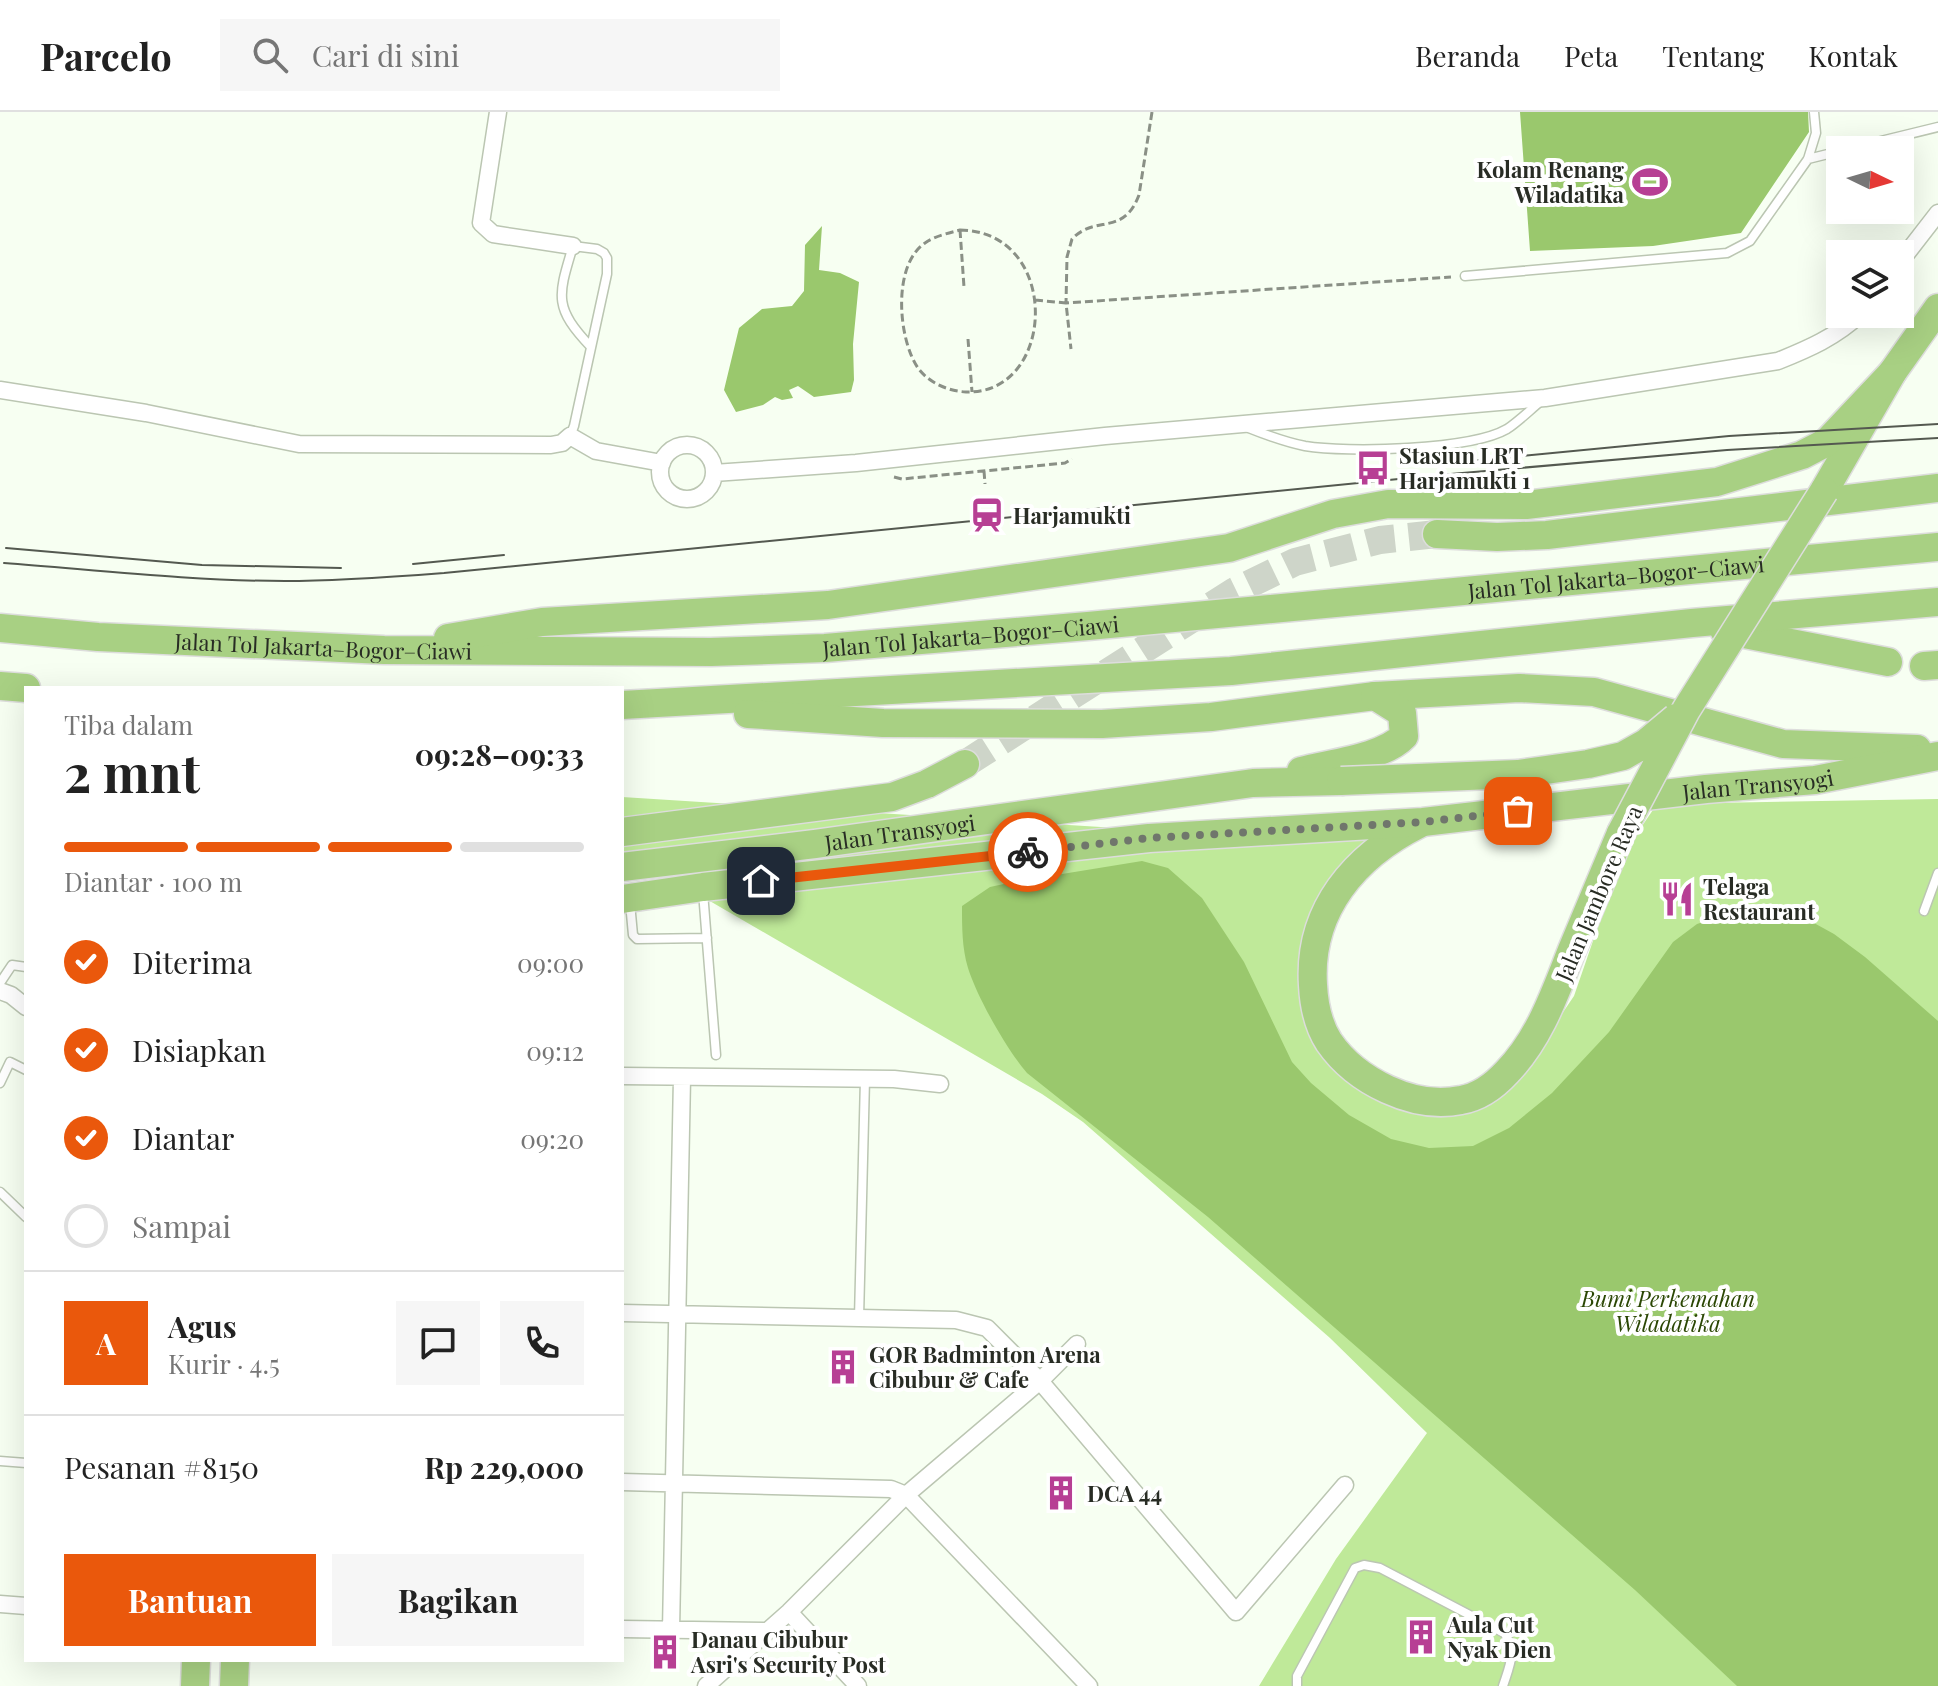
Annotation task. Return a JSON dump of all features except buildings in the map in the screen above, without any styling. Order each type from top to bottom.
[{"type":"highway","name":"Jalan Jambore Raya","points":[[1423,822],[1396,836],[1370,857],[1333,897],[1321,919],[1314,943],[1312,973],[1317,1017],[1328,1041],[1344,1060],[1388,1090],[1410,1097],[1461,1101],[1480,1094],[1507,1072],[1543,1021],[1621,833],[1686,710],[1824,491],[1892,373],[1938,308]]},
{"type":"highway","points":[[384,650],[542,622],[828,605],[1229,548],[1333,514],[1388,504],[1526,505],[1717,482],[1802,455],[1827,442],[1892,373]]},
{"type":"highway","points":[[1437,534],[1497,537],[1547,535],[1938,488]]},
{"type":"highway","name":"Jalan Tol Jakarta–Bogor–Ciawi","points":[[0,628],[98,637],[384,650],[711,652],[825,648],[1938,547]]},
{"type":"highway","points":[[628,705],[1231,671],[1692,623],[1938,602]]},
{"type":"highway","points":[[1692,623],[1888,662]]},
{"type":"highway","points":[[0,686],[24,688]]},
{"type":"highway","points":[[628,705],[883,723],[1102,724],[1211,717],[1375,696],[1519,688],[1594,692],[1783,744],[1938,749]]},
{"type":"highway","points":[[1253,783],[1382,751],[1397,743],[1404,736],[1402,713],[1375,696]]},
{"type":"highway","name":"Jalan Transyogi","points":[[624,867],[815,844],[1253,783],[1518,774],[1588,764],[1623,756],[1646,743],[1686,710]]},
{"type":"highway","name":"Jalan Transyogi","points":[[626,898],[1149,838],[1423,822],[1706,789],[1815,780],[1938,756]]},
{"type":"highway","points":[[624,832],[892,797],[927,784],[965,764]]},
{"type":"highway","points":[[815,844],[820,875]]},
{"type":"highway","points":[[195,1686],[196,1662]]},
{"type":"highway","points":[[234,1686],[235,1662]]},
{"type":"street","points":[[498,112],[481,223],[493,234],[573,246]]},
{"type":"street","points":[[1914,244],[1938,213]]},
{"type":"street","points":[[714,473],[856,463],[1240,424],[1545,398],[1778,361],[1814,346],[1844,328]]},
{"type":"street","points":[[0,390],[146,413],[299,444],[551,445],[562,443],[570,436],[596,451],[662,463]]},
{"type":"street","points":[[688,445],[704,451],[713,464],[713,481],[695,498],[678,498],[661,480],[662,463],[672,450],[688,445]]},
{"type":"street","points":[[0,991],[24,1005]]},
{"type":"street","points":[[624,1076],[865,1079],[940,1084]]},
{"type":"street","points":[[671,1630],[682,1078]]},
{"type":"street","points":[[624,1313],[956,1320],[987,1328],[1040,1381],[1236,1612],[1345,1485]]},
{"type":"street","points":[[706,1686],[789,1612],[906,1495],[1040,1381],[1077,1344]]},
{"type":"street","points":[[624,1482],[891,1489],[906,1495],[1089,1686]]},
{"type":"street","points":[[0,1604],[24,1606]]},
{"type":"street","points":[[789,1612],[858,1686]]},
{"type":"street","points":[[624,1629],[768,1631]]},
{"type":"lane","points":[[1465,276],[1727,253],[1750,241],[1808,159],[1816,133],[1814,112]]},
{"type":"lane","points":[[1900,136],[1938,127]]},
{"type":"lane","points":[[1808,159],[1826,154]]},
{"type":"lane","points":[[570,436],[591,347],[607,274],[607,258],[597,249],[573,246],[561,286],[562,308],[576,331],[591,347]]},
{"type":"lane","points":[[1240,424],[1276,440],[1309,446],[1370,450],[1460,442],[1489,436],[1507,429],[1545,398]]},
{"type":"lane","points":[[1924,911],[1938,873]]},
{"type":"lane","points":[[703,887],[716,1055]]},
{"type":"lane","points":[[626,898],[633,935],[637,939],[707,938]]},
{"type":"lane","points":[[0,983],[12,965],[24,967]]},
{"type":"lane","points":[[0,1083],[10,1062],[24,1069]]},
{"type":"lane","points":[[859,1318],[865,1079]]},
{"type":"lane","points":[[0,1192],[24,1215]]},
{"type":"lane","points":[[0,1461],[24,1463]]},
{"type":"lane","points":[[1297,1686],[1297,1676],[1355,1568],[1364,1565],[1380,1568],[1500,1629],[1510,1641],[1513,1651],[1503,1686]]},
{"type":"path","points":[[1071,349],[1066,303],[1067,257],[1072,239],[1079,232],[1124,218],[1135,205],[1152,112]]},
{"type":"path","points":[[960,230],[964,287]]},
{"type":"path","points":[[960,230],[989,233],[1008,246],[1023,265],[1035,300],[1032,336],[1021,368],[993,387],[972,392],[954,392],[935,383],[920,370],[909,352],[903,314],[902,289],[907,268],[915,254],[925,243],[960,230]]},
{"type":"path","points":[[1035,300],[1066,303],[1465,276]]},
{"type":"path","points":[[968,339],[972,392]]},
{"type":"path","points":[[902,479],[1065,463]]},
{"type":"path","points":[[984,471],[985,484]]},
{"type":"green space","name":"Bumi Perkemahan Wiladatika","points":[[624,797],[1214,834],[1399,823],[1361,852],[1306,973],[1362,1080],[1486,1099],[1511,1089],[1574,996],[1623,854],[1657,804],[1938,799],[1938,1686],[1259,1686],[1336,1559],[1427,1433],[1330,1338],[1083,1122],[1042,1094],[624,851]]},
{"type":"shaded area","name":"Kolam Renang Wiladatika","points":[[1520,112],[1808,112],[1809,132],[1741,233],[1653,246],[1530,251]]},
{"type":"shaded area","points":[[822,226],[819,270],[840,273],[859,282],[851,392],[814,397],[798,386],[789,390],[793,398],[782,400],[775,397],[763,405],[736,412],[724,390],[739,328],[762,309],[792,306],[804,291],[805,245]]},
{"type":"shaded area","name":"Bumi Perkemahan Wiladatika","points":[[1142,861],[1168,868],[1202,898],[1244,962],[1292,1062],[1311,1083],[1349,1115],[1391,1139],[1429,1148],[1473,1146],[1509,1128],[1552,1093],[1609,1032],[1673,942],[1697,924],[1734,912],[1770,906],[1794,912],[1834,934],[1865,957],[1938,1021],[1938,1686],[1737,1686],[1635,1590],[1208,1217],[1027,1073],[1002,1037],[972,980],[965,953],[962,906],[990,887]]},
{"type":"tunnel","points":[[965,764],[1235,591],[1295,562],[1380,540],[1437,534]]},
{"type":"tram line","points":[[1440,464],[1729,436],[1938,424]]},
{"type":"tram line","points":[[4,563],[250,581],[384,577],[1439,475],[1727,450],[1938,438]]},
{"type":"tram line","points":[[6,548],[202,565],[341,568]]},
{"type":"tram line","points":[[413,564],[504,555]]},
{"type":"way so far","points":[[1028,852],[1149,838],[1423,822],[1518,811]]},
{"type":"place","name":"Kolam Renang Wiladatika","points":[[1650,182]]},
{"type":"place","name":"Stasiun LRT Harjamukti 1","points":[[1373,468]]},
{"type":"place","name":"Harjamukti","points":[[987,515]]},
{"type":"place","name":"Telaga Restaurant","points":[[1677,899]]},
{"type":"place","name":"GOR Badminton Arena Cibubur & Cafe","points":[[843,1367]]},
{"type":"place","name":"DCA 44","points":[[1061,1493]]},
{"type":"place","name":"Aula Cut Nyak Dien","points":[[1421,1637]]},
{"type":"place","name":"Danau Cibubur Asri's Security Post","points":[[665,1652]]},
{"type":"route","points":[[761,881],[1028,852]]}]
